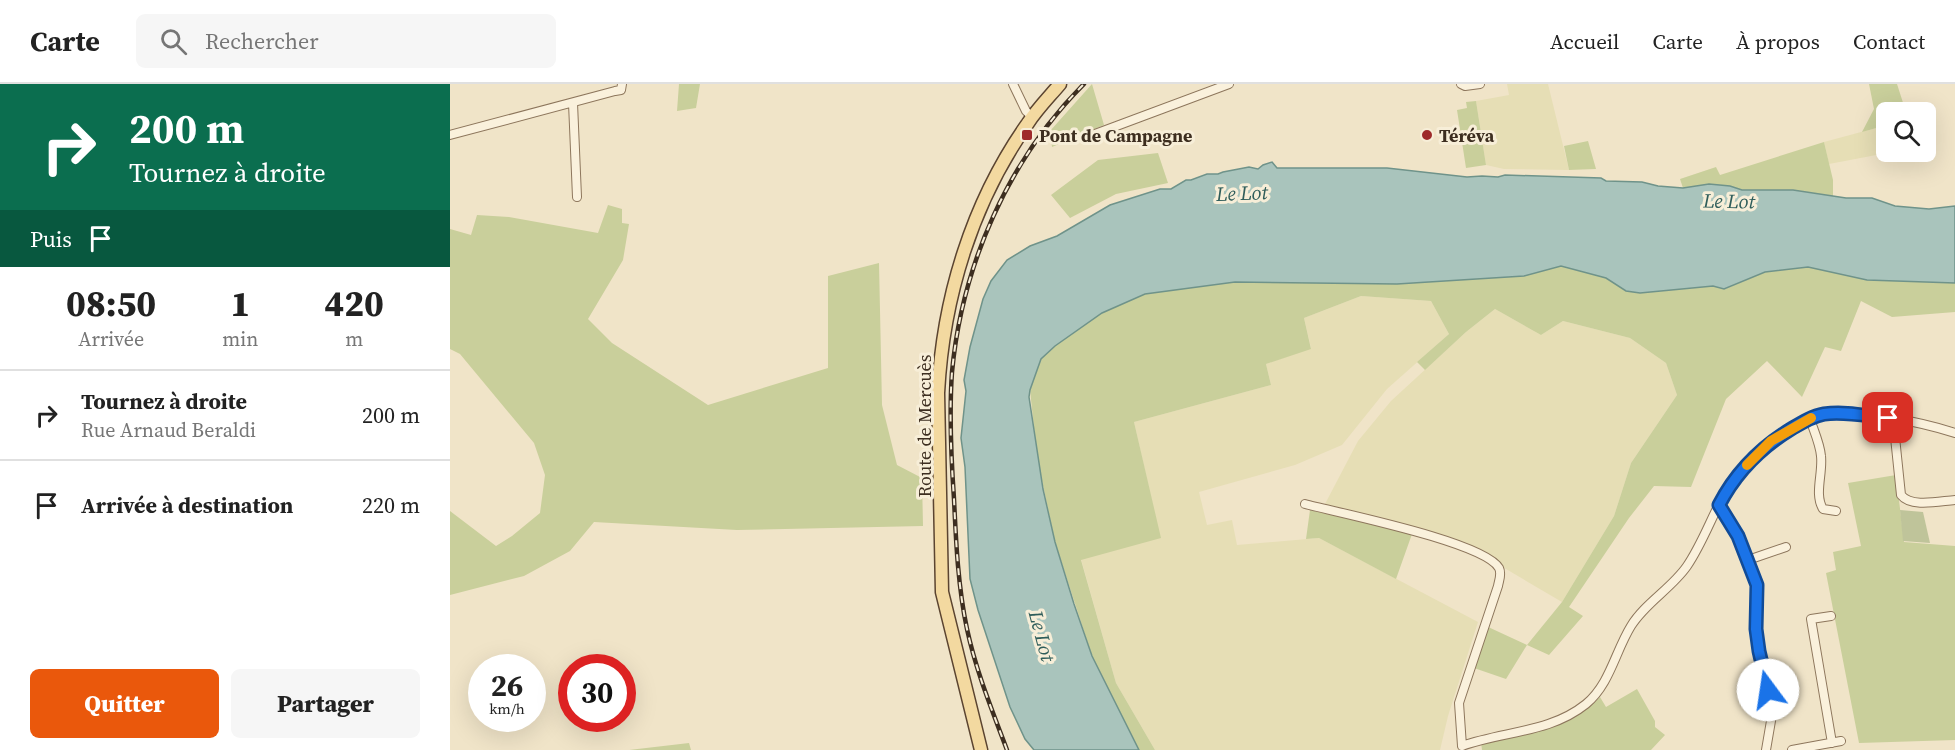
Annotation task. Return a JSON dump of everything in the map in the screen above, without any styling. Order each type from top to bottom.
[{"type":"main road","name":"Route de Mercuès","points":[[981,750],[942,592],[938,393],[940,361],[948,306],[989,188],[1032,117],[1059,84]]},
{"type":"street","points":[[450,135],[621,90],[622,84]]},
{"type":"street","points":[[1013,84],[1026,111],[1032,117]]},
{"type":"street","points":[[1095,134],[1228,84]]},
{"type":"street","points":[[1461,84],[1465,86],[1480,84]]},
{"type":"street","points":[[573,103],[577,197]]},
{"type":"street","points":[[1305,504],[1436,537],[1465,547],[1489,559],[1498,567],[1500,574],[1498,586],[1460,703],[1461,748],[1476,741],[1529,731],[1549,724],[1573,713],[1599,692],[1631,625],[1685,569],[1738,473],[1771,441],[1810,419],[1840,413],[1893,418],[1955,433]]},
{"type":"street","points":[[1893,418],[1901,495],[1905,500],[1913,502],[1955,500]]},
{"type":"street","points":[[1810,419],[1822,460],[1819,491],[1821,507],[1836,511]]},
{"type":"street","points":[[1719,505],[1738,536],[1758,591],[1756,629],[1772,715],[1766,750]]},
{"type":"street","points":[[1748,560],[1786,547]]},
{"type":"street","points":[[1831,616],[1811,620],[1832,743]]},
{"type":"street","points":[[1792,750],[1841,741]]},
{"type":"shaded area","points":[[1507,84],[1548,84],[1569,170],[1504,169],[1486,165],[1476,101],[1509,95]]},
{"type":"shaded area","points":[[1876,128],[1876,155],[1829,164],[1824,142]]},
{"type":"shaded area","points":[[1361,296],[1431,301],[1449,334],[1387,389],[1342,445],[1295,465],[1199,492],[1207,525],[1232,520],[1237,545],[1319,538],[1478,622],[1448,716],[1440,750],[1155,750],[1116,683],[1081,559],[1160,537],[1134,422],[1271,385],[1266,364],[1311,348],[1304,318]]},
{"type":"shaded area","points":[[1495,309],[1541,335],[1563,321],[1630,338],[1666,363],[1677,395],[1631,463],[1614,516],[1562,602],[1460,542],[1325,504],[1358,441],[1391,401],[1466,332]]},
{"type":"green space","points":[[679,84],[700,84],[696,108],[677,111]]},
{"type":"green space","points":[[1092,84],[1104,125],[1052,147],[1050,131]]},
{"type":"green space","points":[[1869,84],[1897,84],[1903,102],[1876,102],[1876,128],[1862,132],[1874,109]]},
{"type":"green space","points":[[1476,101],[1486,165],[1466,168],[1457,110],[1467,108],[1466,102]]},
{"type":"green space","points":[[1588,141],[1596,169],[1569,170],[1564,146]]},
{"type":"green space","points":[[1824,142],[1833,180],[1833,196],[1793,190],[1742,190],[1709,184],[1683,188],[1680,179],[1716,167],[1720,175]]},
{"type":"green space","points":[[1158,153],[1168,183],[1116,194],[1070,218],[1051,195],[1098,160]]},
{"type":"green space","points":[[608,205],[622,209],[622,223],[629,224],[623,260],[588,319],[612,343],[708,405],[828,368],[828,276],[879,263],[882,405],[897,465],[922,478],[923,526],[737,530],[594,522],[570,551],[524,576],[450,595],[450,511],[496,546],[540,513],[545,475],[534,443],[460,354],[450,349],[450,229],[471,235],[477,215],[509,217],[598,233]]},
{"type":"green space","points":[[1561,266],[1606,278],[1626,291],[1640,293],[1713,286],[1725,289],[1765,272],[1808,267],[1867,280],[1955,283],[1955,312],[1892,317],[1861,301],[1841,351],[1825,347],[1802,397],[1767,361],[1726,399],[1691,487],[1654,486],[1629,518],[1569,607],[1583,616],[1549,655],[1527,645],[1562,602],[1614,516],[1631,463],[1677,395],[1666,363],[1630,338],[1563,321],[1541,335],[1495,309],[1425,370],[1417,362],[1449,334],[1431,301],[1361,296],[1304,318],[1311,349],[1266,364],[1271,385],[1134,422],[1161,538],[1081,560],[1116,683],[1155,750],[1139,750],[1092,656],[1055,542],[1037,457],[1030,390],[1041,359],[1055,346],[1102,313],[1144,294],[1235,282],[1397,284]]},
{"type":"green space","points":[[1896,475],[1904,542],[1955,546],[1955,740],[1859,743],[1826,573],[1836,570],[1833,552],[1861,546],[1848,483]]},
{"type":"green space","points":[[1310,510],[1412,534],[1396,579],[1319,538],[1306,539]]},
{"type":"green space","points":[[1900,510],[1923,512],[1930,543],[1903,541]]},
{"type":"green space","points":[[1486,626],[1527,645],[1506,679],[1474,668]]},
{"type":"green space","points":[[1637,689],[1655,721],[1655,727],[1665,735],[1651,750],[1482,750],[1481,742],[1514,737],[1560,724],[1588,708],[1600,697],[1606,707]]},
{"type":"green space","points":[[689,743],[691,750],[629,750]]},
{"type":"water","name":"Le Lot","points":[[1272,162],[1277,168],[1387,168],[1467,177],[1505,175],[1601,178],[1606,181],[1642,182],[1683,188],[1709,184],[1742,190],[1793,190],[1846,198],[1872,198],[1895,206],[1929,209],[1955,206],[1955,283],[1867,280],[1808,267],[1765,272],[1724,289],[1713,286],[1640,293],[1626,291],[1606,278],[1561,266],[1524,276],[1397,284],[1235,282],[1145,294],[1102,313],[1055,346],[1041,359],[1029,397],[1043,489],[1055,542],[1074,604],[1092,656],[1139,750],[1034,750],[1025,739],[1010,707],[970,579],[965,467],[961,438],[966,391],[964,380],[983,299],[991,281],[1007,260],[1030,246],[1057,236],[1110,205],[1160,189],[1171,189],[1186,180],[1207,174],[1218,174],[1249,167],[1258,169]]},
{"type":"railway","points":[[1007,750],[975,660],[961,597],[951,451],[952,372],[957,332],[966,293],[993,216],[1011,180],[1033,146],[1084,84]]},
{"type":"slow traffic","points":[[1747,465],[1771,441],[1811,418]]},
{"type":"place","name":"Pont de Campagne","points":[[1027,135]]},
{"type":"place","name":"Téréva","points":[[1427,135]]},
{"type":"route","points":[[1768,690],[1756,629],[1757,585],[1738,536],[1719,505],[1738,473],[1759,452],[1771,441],[1803,422],[1821,415],[1840,413],[1888,418]]}]
